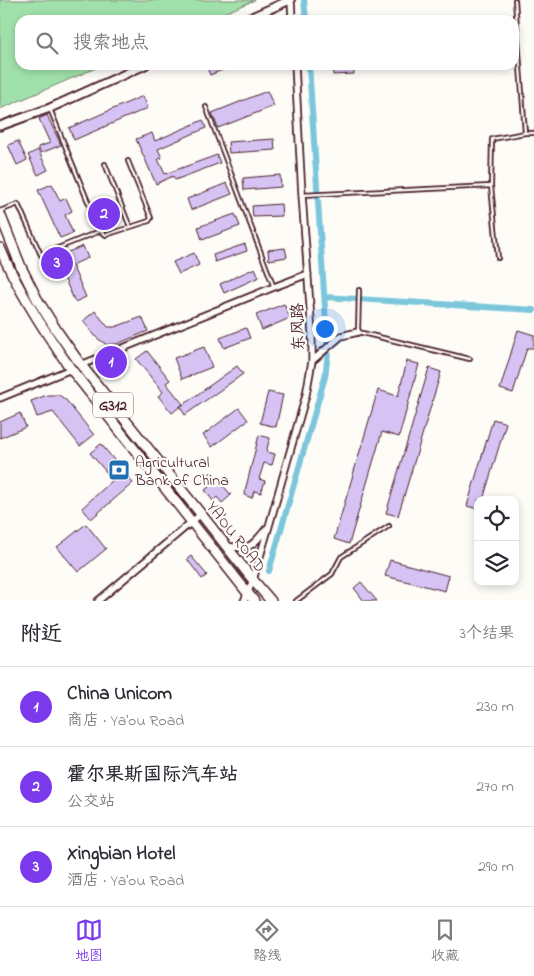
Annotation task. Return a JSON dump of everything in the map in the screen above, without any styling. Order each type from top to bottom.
[{"type":"highway","name":"YA'OU ROAD","points":[[0,212],[22,267],[37,298],[80,365],[271,601]]},
{"type":"highway","name":"YA'OU ROAD","points":[[0,248],[9,270],[48,337],[71,369],[192,521],[246,597],[254,601]]},
{"type":"street","points":[[257,15],[290,0],[292,15]]},
{"type":"street","points":[[0,126],[50,108],[134,70]]},
{"type":"street","name":"东风路","points":[[246,597],[253,580],[306,395],[312,361],[312,334],[295,70]]},
{"type":"street","points":[[80,365],[308,274]]},
{"type":"street","points":[[312,361],[341,336],[358,332]]},
{"type":"street","points":[[0,398],[71,369]]},
{"type":"street","points":[[98,601],[201,514]]},
{"type":"street","points":[[226,546],[246,548],[259,538],[269,526]]},
{"type":"lane","points":[[514,0],[515,15]]},
{"type":"lane","points":[[519,60],[525,133]]},
{"type":"lane","points":[[206,107],[274,286]]},
{"type":"lane","points":[[50,108],[100,231],[107,235],[149,221],[151,217],[128,161]]},
{"type":"lane","points":[[498,258],[491,186],[492,139],[534,133]]},
{"type":"lane","points":[[105,164],[130,227]]},
{"type":"lane","points":[[302,195],[491,186]]},
{"type":"lane","points":[[0,212],[18,204],[41,255],[100,231]]},
{"type":"lane","points":[[360,290],[358,332],[470,359]]},
{"type":"lane","points":[[296,601],[332,574],[341,557],[389,526]]},
{"type":"green space","points":[[0,0],[255,0],[220,15],[15,15],[15,70],[91,70],[0,109]]},
{"type":"building","points":[[208,70],[222,70],[210,75]]},
{"type":"building","points":[[332,70],[354,70],[354,74],[333,75]]},
{"type":"building","points":[[267,91],[274,106],[218,128],[212,113]]},
{"type":"building","points":[[143,96],[148,108],[74,140],[69,128]]},
{"type":"building","points":[[47,115],[61,145],[41,153],[38,147],[50,143],[39,119]]},
{"type":"building","points":[[203,120],[206,128],[158,149],[162,158],[158,159],[165,174],[217,155],[220,163],[175,180],[173,176],[156,184],[136,139],[152,133],[155,141]]},
{"type":"building","points":[[274,139],[275,150],[229,153],[228,142]]},
{"type":"building","points":[[18,141],[27,160],[17,165],[8,145]]},
{"type":"building","points":[[38,150],[48,170],[38,175],[28,155]]},
{"type":"building","points":[[280,175],[281,187],[244,190],[243,178]]},
{"type":"building","points":[[227,183],[232,194],[191,210],[187,199]]},
{"type":"building","points":[[52,184],[60,201],[66,198],[72,211],[65,215],[73,233],[60,238],[38,190]]},
{"type":"building","points":[[281,204],[282,216],[253,217],[252,206]]},
{"type":"building","points":[[235,214],[240,226],[202,240],[198,227]]},
{"type":"building","points":[[245,244],[247,251],[215,262],[213,255]]},
{"type":"building","points":[[83,246],[88,258],[72,265],[86,297],[75,302],[62,273],[68,271],[61,255]]},
{"type":"building","points":[[285,248],[287,257],[269,260],[268,250]]},
{"type":"building","points":[[194,253],[199,265],[179,274],[173,262]]},
{"type":"building","points":[[255,268],[259,277],[224,293],[220,284]]},
{"type":"building","points":[[284,304],[290,318],[262,330],[256,315]]},
{"type":"building","points":[[95,311],[108,327],[115,327],[142,317],[148,331],[117,344],[107,345],[97,338],[83,321]]},
{"type":"building","points":[[246,328],[250,338],[224,348],[220,338]]},
{"type":"building","points":[[518,330],[534,335],[534,348],[527,348],[513,393],[500,389]]},
{"type":"building","points":[[204,347],[212,367],[182,379],[174,358]]},
{"type":"building","points":[[147,351],[170,380],[166,383],[183,404],[172,413],[158,396],[163,392],[136,359]]},
{"type":"building","points":[[407,361],[419,364],[399,437],[382,432],[349,544],[334,539],[378,390],[398,396]]},
{"type":"building","points":[[237,366],[243,374],[185,415],[180,407]]},
{"type":"building","points":[[429,368],[441,372],[398,516],[386,513]]},
{"type":"building","points":[[268,392],[283,395],[276,427],[260,423]]},
{"type":"building","points":[[47,395],[59,395],[66,400],[94,435],[80,446],[53,412],[37,417],[31,401]]},
{"type":"building","points":[[239,408],[248,420],[212,447],[203,435]]},
{"type":"building","points":[[20,413],[26,427],[0,438],[0,422]]},
{"type":"building","points":[[493,419],[506,423],[484,496],[474,496],[474,508],[467,506]]},
{"type":"building","points":[[259,435],[270,438],[266,452],[275,454],[272,465],[264,463],[259,479],[265,481],[261,493],[254,491],[252,498],[244,495]]},
{"type":"building","points":[[101,444],[133,483],[91,519],[82,508],[113,480],[90,453]]},
{"type":"building","points":[[212,472],[231,495],[222,503],[217,497],[213,501],[205,490],[209,487],[203,479]]},
{"type":"building","points":[[86,524],[106,549],[78,572],[57,547]]},
{"type":"building","points":[[191,556],[207,575],[202,579],[187,559]]},
{"type":"building","points":[[390,560],[449,576],[445,591],[385,576]]},
{"type":"building","points":[[361,582],[377,601],[364,601],[354,588]]},
{"type":"waterway","points":[[304,0],[306,15]]},
{"type":"waterway","points":[[269,571],[325,377],[328,353],[309,70]]},
{"type":"waterway","points":[[325,297],[534,310]]},
{"type":"place","name":"霍尔果斯国际汽车站","points":[[104,214]]},
{"type":"place","name":"Xingbian Hotel","points":[[57,263]]},
{"type":"place","name":"China Unicom","points":[[111,362]]},
{"type":"place","name":"Agricultural Bank of China","points":[[119,470]]}]
